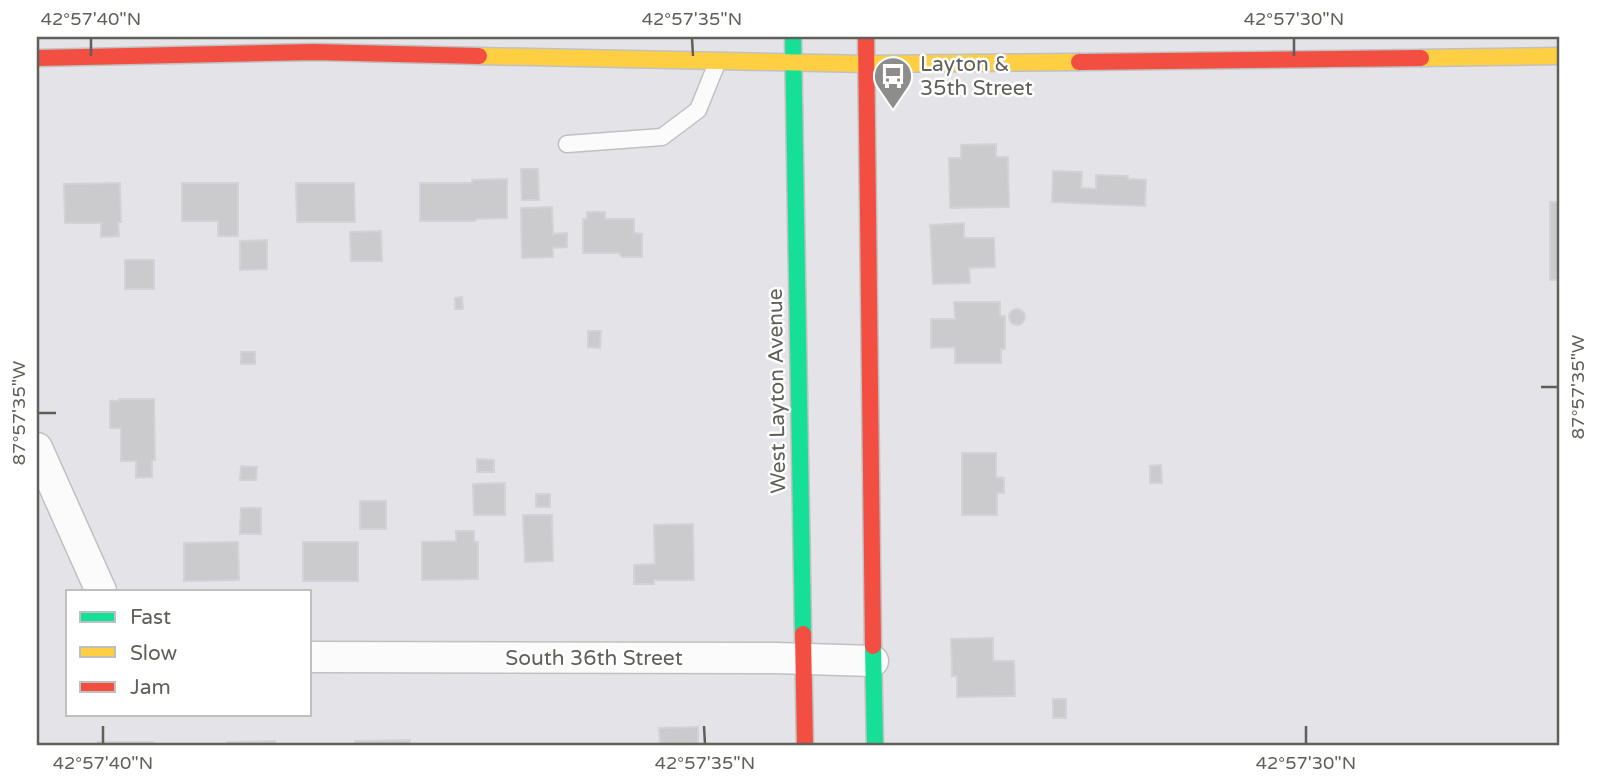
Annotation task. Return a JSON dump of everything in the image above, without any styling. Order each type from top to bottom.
[{"type":"street","name":"West Layton Avenue","points":[[793,37],[805,745]]},
{"type":"street","points":[[866,37],[875,745]]},
{"type":"street","points":[[37,58],[314,44],[558,58],[867,64],[1560,56]]},
{"type":"street","points":[[37,448],[101,590]]},
{"type":"street","name":"South 36th Street","points":[[313,657],[873,661]]},
{"type":"lane","points":[[558,37],[558,58]]},
{"type":"lane","points":[[567,145],[662,137],[698,110],[718,60]]},
{"type":"building","points":[[996,144],[996,157],[1008,157],[1009,207],[950,208],[949,158],[961,158],[961,145]]},
{"type":"building","points":[[521,169],[538,169],[539,200],[522,200]]},
{"type":"building","points":[[1053,171],[1082,172],[1081,188],[1096,189],[1096,175],[1128,176],[1128,179],[1146,180],[1145,206],[1052,202]]},
{"type":"building","points":[[507,179],[507,218],[420,221],[420,183],[472,183],[472,180]]},
{"type":"building","points":[[120,183],[119,236],[101,237],[101,223],[65,223],[64,184]]},
{"type":"building","points":[[182,183],[238,183],[238,236],[218,236],[218,221],[182,221]]},
{"type":"building","points":[[296,183],[354,183],[355,222],[297,222]]},
{"type":"building","points":[[1550,202],[1560,202],[1560,280],[1550,280]]},
{"type":"building","points":[[552,207],[553,234],[567,233],[567,247],[553,248],[553,257],[522,258],[521,208]]},
{"type":"building","points":[[587,212],[605,212],[605,219],[634,219],[634,233],[642,234],[642,257],[622,257],[619,253],[583,253],[583,219],[587,219]]},
{"type":"building","points":[[964,223],[964,238],[994,238],[995,267],[969,268],[970,283],[933,284],[930,225]]},
{"type":"building","points":[[381,231],[382,261],[351,261],[350,232]]},
{"type":"building","points":[[267,240],[267,269],[240,270],[240,241]]},
{"type":"building","points":[[125,260],[154,260],[154,289],[125,289]]},
{"type":"building","points":[[462,297],[463,309],[455,309],[455,298]]},
{"type":"building","points":[[954,302],[1000,302],[1000,316],[1005,316],[1005,349],[1001,349],[1001,363],[955,363],[955,347],[931,348],[931,319],[955,319]]},
{"type":"building","points":[[1014,309],[1020,309],[1025,317],[1023,323],[1014,325],[1009,320],[1009,314]]},
{"type":"building","points":[[588,331],[601,331],[600,348],[588,347]]},
{"type":"building","points":[[241,352],[255,352],[255,364],[241,364]]},
{"type":"building","points":[[154,399],[155,460],[152,460],[152,477],[136,478],[136,461],[121,461],[121,428],[110,428],[110,401]]},
{"type":"building","points":[[962,453],[996,453],[996,477],[1004,478],[1004,493],[997,493],[997,515],[962,515]]},
{"type":"building","points":[[477,459],[494,460],[494,472],[477,472]]},
{"type":"building","points":[[1161,465],[1162,483],[1150,483],[1150,466]]},
{"type":"building","points":[[241,466],[257,467],[256,480],[240,480]]},
{"type":"building","points":[[505,483],[505,515],[474,515],[473,484]]},
{"type":"building","points":[[536,494],[550,494],[550,507],[536,507]]},
{"type":"building","points":[[360,501],[386,501],[386,529],[360,529]]},
{"type":"building","points":[[241,508],[261,508],[261,534],[240,534]]},
{"type":"building","points":[[523,515],[552,515],[553,561],[525,562]]},
{"type":"building","points":[[693,524],[694,580],[654,580],[654,584],[634,584],[634,565],[655,564],[654,525]]},
{"type":"building","points":[[456,531],[474,531],[474,542],[478,542],[478,579],[422,580],[422,542],[456,541]]},
{"type":"building","points":[[238,542],[239,580],[184,581],[184,543]]},
{"type":"building","points":[[303,542],[358,542],[358,581],[303,581]]},
{"type":"building","points":[[993,638],[993,661],[1014,661],[1015,696],[957,697],[957,676],[952,676],[951,639]]},
{"type":"building","points":[[1053,699],[1066,699],[1066,718],[1053,718]]},
{"type":"building","points":[[698,727],[698,745],[660,745],[659,728]]},
{"type":"building","points":[[410,740],[410,745],[355,745],[355,741]]},
{"type":"building","points":[[275,741],[275,745],[227,745],[227,742]]},
{"type":"building","points":[[98,742],[153,742],[153,745],[98,745]]},
{"type":"traffic: fast","points":[[793,37],[803,634]]},
{"type":"traffic: fast","points":[[873,646],[875,745]]},
{"type":"traffic: slow","points":[[479,56],[867,64],[1079,62]]},
{"type":"traffic: slow","points":[[1421,58],[1560,56]]},
{"type":"traffic: jam","points":[[866,37],[873,646]]},
{"type":"traffic: jam","points":[[37,58],[314,52],[479,56]]},
{"type":"traffic: jam","points":[[1079,62],[1421,58]]},
{"type":"traffic: jam","points":[[803,634],[805,745]]},
{"type":"place","name":"Layton & 35th Street","points":[[893,110]]}]
